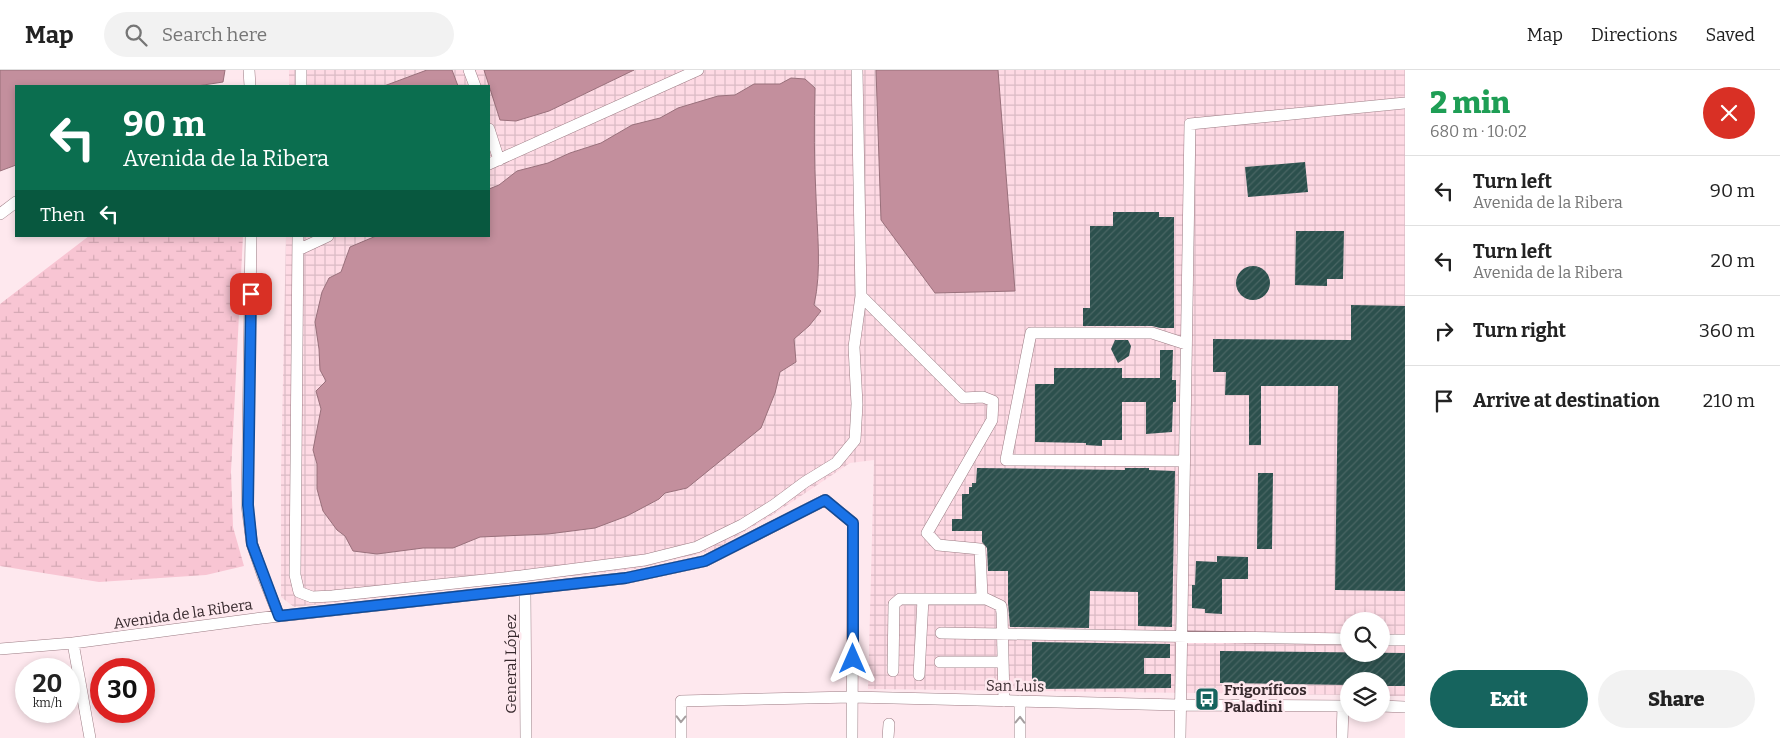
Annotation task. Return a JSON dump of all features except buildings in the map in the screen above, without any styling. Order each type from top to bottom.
[{"type":"street","points":[[249,70],[250,85]]},
{"type":"street","points":[[301,70],[301,85]]},
{"type":"street","points":[[469,70],[474,85]]},
{"type":"street","points":[[490,136],[494,162],[698,70]]},
{"type":"street","points":[[298,237],[294,575],[299,592],[312,597],[332,596],[521,576],[645,560],[697,546],[742,526],[774,505],[804,482],[836,463],[855,440],[857,404],[854,347],[861,296],[857,70]]},
{"type":"street","points":[[1180,738],[1190,124],[1405,104]]},
{"type":"street","points":[[0,214],[15,203]]},
{"type":"street","points":[[252,237],[248,505],[252,544],[279,616]]},
{"type":"street","points":[[298,250],[326,237]]},
{"type":"street","points":[[861,296],[963,398],[983,397],[993,402],[992,420],[927,533],[938,545],[980,549],[981,587],[982,596],[985,599]]},
{"type":"street","points":[[1184,461],[1006,460],[1031,333],[1152,333],[1186,344]]},
{"type":"street","name":"Avenida de la Ribera","points":[[0,649],[73,643],[279,616],[626,578],[705,561],[825,500],[853,523],[852,697]]},
{"type":"street","name":"General López","points":[[525,589],[526,738]]},
{"type":"street","points":[[893,672],[894,604],[900,599],[985,599],[1001,606],[1004,701]]},
{"type":"street","points":[[919,675],[923,599]]},
{"type":"street","points":[[941,633],[1340,639]]},
{"type":"street","points":[[1390,640],[1405,640]]},
{"type":"street","points":[[73,643],[90,738]]},
{"type":"street","points":[[940,662],[1003,662]]},
{"type":"street","points":[[852,697],[852,738]]},
{"type":"street","name":"San Luis","points":[[681,738],[681,701],[852,697],[1180,705],[1340,706]]},
{"type":"street","points":[[1020,701],[1020,738]]},
{"type":"street","points":[[1390,706],[1405,707]]},
{"type":"street","points":[[1342,738],[1344,722]]},
{"type":"street","points":[[888,738],[889,724]]},
{"type":"shaded area","points":[[0,70],[225,70],[223,82],[204,85],[15,85],[15,165],[0,171]]},
{"type":"shaded area","points":[[289,70],[1405,70],[1405,696],[1390,696],[1390,672],[1340,672],[1340,695],[868,689],[874,460],[850,463],[774,514],[714,550],[636,569],[294,607],[281,597],[281,474],[286,237],[490,237],[490,85],[289,85]]},
{"type":"shaded area","points":[[427,70],[452,70],[458,85],[387,85]]},
{"type":"shaded area","points":[[484,70],[634,70],[549,111],[516,121],[500,120]]},
{"type":"shaded area","points":[[876,70],[998,70],[1015,291],[935,293],[881,220]]},
{"type":"shaded area","points":[[791,78],[805,79],[815,88],[818,278],[814,305],[821,311],[809,326],[794,339],[796,362],[780,372],[775,393],[761,428],[687,488],[665,493],[659,499],[627,516],[595,528],[548,534],[480,537],[453,548],[423,548],[377,554],[353,551],[345,536],[337,530],[323,511],[317,489],[317,464],[313,450],[321,409],[316,391],[326,381],[320,370],[315,322],[322,292],[329,278],[341,272],[350,247],[374,237],[490,237],[490,189],[499,185],[517,171],[548,163],[570,153],[601,143],[632,125],[660,118],[678,108],[718,96],[735,95],[754,84],[780,84]]},
{"type":"green space","points":[[88,237],[243,237],[231,472],[233,527],[244,566],[206,575],[99,582],[0,566],[0,304]]},
{"type":"place","name":"Frigoríficos Paladini","points":[[1207,699]]},
{"type":"route","points":[[251,294],[248,505],[252,544],[279,616],[626,578],[705,561],[825,500],[853,523],[853,659]]}]
